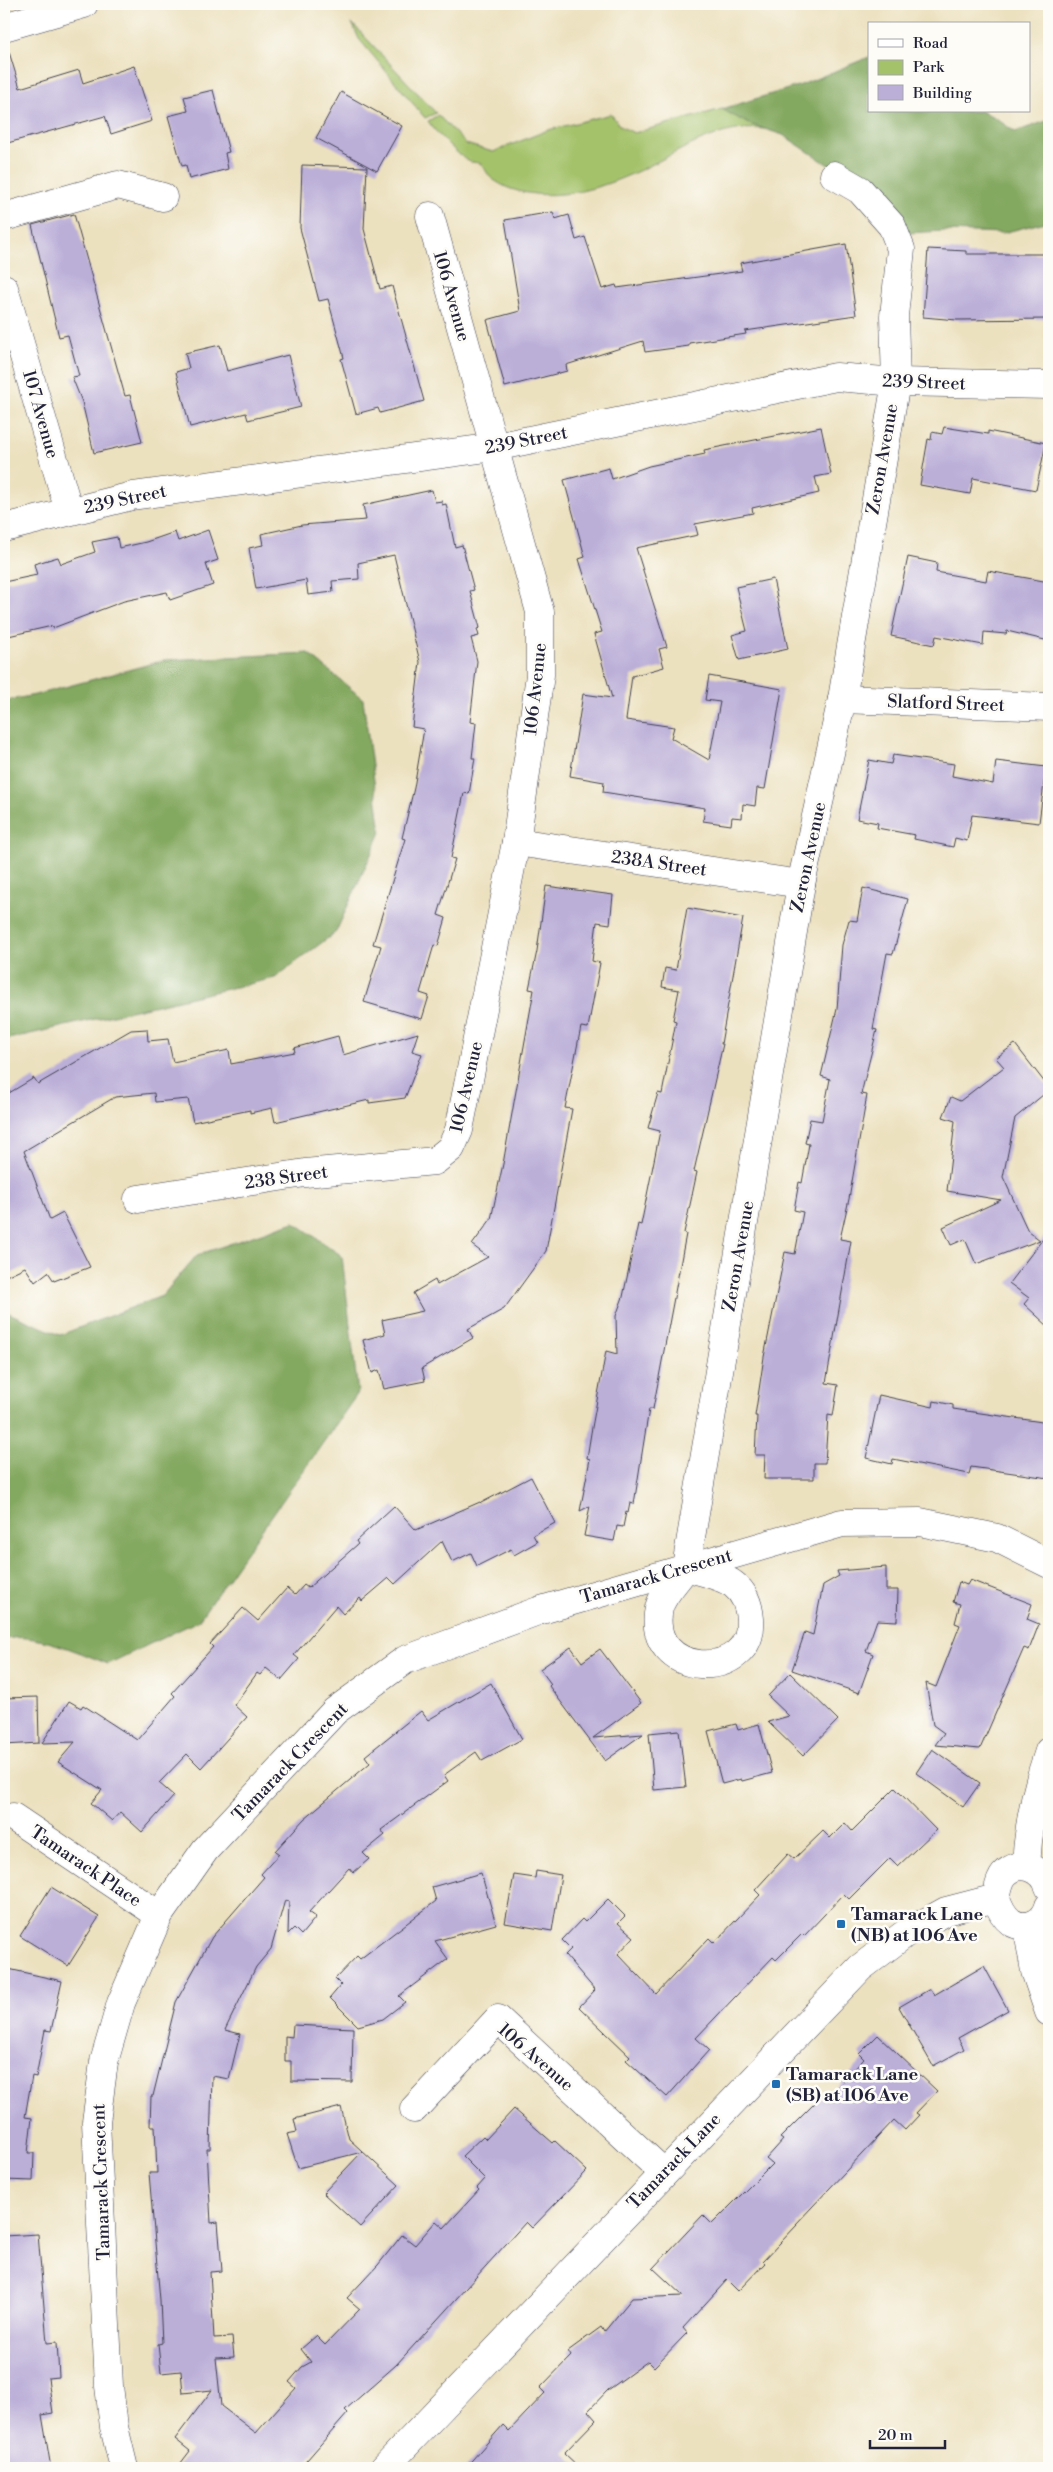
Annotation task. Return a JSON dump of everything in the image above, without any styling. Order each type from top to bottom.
[{"type":"street","points":[[4,27],[84,4]]},
{"type":"street","name":"Zeron Avenue","points":[[686,1567],[801,884],[842,698],[896,382],[894,316],[901,249],[892,226],[860,190],[834,175]]},
{"type":"street","points":[[4,217],[118,186],[163,196]]},
{"type":"street","name":"106 Avenue","points":[[430,216],[540,612],[540,676],[516,842],[459,1130],[451,1148],[435,1161]]},
{"type":"street","name":"107 Avenue","points":[[4,288],[69,511]]},
{"type":"street","name":"239 Street","points":[[4,528],[132,496],[194,486],[495,447],[836,377],[896,382],[1049,385]]},
{"type":"street","name":"Slatford Street","points":[[842,698],[1049,707]]},
{"type":"street","name":"238A Street","points":[[516,842],[801,884]]},
{"type":"street","name":"238 Street","points":[[138,1199],[305,1174],[435,1161]]},
{"type":"street","name":"Tamarack Crescent","points":[[124,2468],[114,2427],[109,2386],[96,2122],[104,2062],[121,2004],[159,1915],[205,1850],[335,1710],[405,1660],[538,1611],[842,1523],[920,1522],[997,1538],[1049,1564]]},
{"type":"street","points":[[1026,1866],[1028,1836],[1034,1802],[1049,1751]]},
{"type":"street","name":"Tamarack Place","points":[[14,1817],[159,1915]]},
{"type":"street","points":[[1049,1887],[1047,1879],[1039,1871],[1026,1866],[1015,1868],[1004,1875],[996,1898],[1002,1912],[1012,1923],[1027,1926],[1040,1921],[1047,1914],[1049,1906]]},
{"type":"street","name":"Tamarack Lane","points":[[384,2468],[869,1959],[906,1933],[946,1911],[996,1898]]},
{"type":"street","points":[[1027,1926],[1035,1971],[1049,2012]]},
{"type":"street","name":"106 Avenue","points":[[414,2109],[498,2019],[664,2172]]},
{"type":"green space","points":[[352,23],[436,113],[425,118],[359,39]]},
{"type":"green space","points":[[868,57],[868,112],[983,112],[996,118],[1015,132],[1049,120],[1049,221],[1003,233],[944,231],[908,233],[827,164],[783,135],[749,124],[722,109],[801,85]]},
{"type":"green space","points":[[722,109],[749,124],[765,129],[749,129],[718,134],[615,181],[581,191],[546,195],[511,189],[495,181],[481,164],[468,161],[458,154],[428,121],[438,115],[466,144],[493,152],[548,130],[611,114],[620,126],[634,133]]},
{"type":"green space","points":[[308,653],[363,699],[381,832],[336,932],[275,978],[4,1040],[4,701],[35,695],[165,660]]},
{"type":"green space","points":[[294,1222],[342,1256],[358,1393],[198,1621],[108,1664],[56,1644],[28,1638],[4,1640],[4,1311],[60,1335],[162,1296],[197,1255]]},
{"type":"building","points":[[9,52],[20,88],[79,70],[83,83],[134,66],[152,121],[111,134],[105,116],[4,144],[4,53]]},
{"type":"building","points":[[213,90],[229,152],[225,153],[228,169],[189,179],[186,165],[182,166],[168,116],[188,111],[184,97]]},
{"type":"building","points":[[341,92],[402,126],[377,171],[316,138]]},
{"type":"building","points":[[302,165],[367,167],[364,229],[380,289],[392,286],[424,401],[380,413],[378,408],[356,414],[341,359],[344,358],[328,299],[319,301],[300,228]]},
{"type":"building","points":[[553,212],[555,219],[569,215],[576,240],[585,237],[602,289],[616,285],[617,288],[742,271],[740,263],[846,244],[856,315],[745,331],[746,334],[689,343],[689,346],[645,352],[643,341],[566,365],[567,371],[505,387],[487,320],[520,311],[505,220]]},
{"type":"building","points":[[74,214],[125,396],[130,395],[142,442],[94,453],[82,402],[72,377],[79,376],[68,335],[59,337],[32,225]]},
{"type":"building","points":[[928,249],[966,251],[966,254],[1049,254],[1049,319],[957,320],[923,317]]},
{"type":"building","points":[[220,345],[227,371],[288,355],[301,407],[248,420],[246,413],[190,427],[176,372],[189,368],[185,353]]},
{"type":"building","points":[[821,427],[831,474],[815,477],[819,493],[752,508],[753,513],[695,524],[698,535],[636,548],[667,647],[659,649],[664,667],[632,676],[626,720],[674,727],[671,738],[709,760],[720,702],[705,700],[709,676],[782,689],[765,789],[757,788],[755,806],[743,804],[742,818],[732,817],[731,825],[703,821],[705,808],[603,792],[604,782],[570,776],[583,694],[612,698],[594,634],[602,632],[579,559],[585,557],[564,480],[609,468],[612,479],[649,466],[705,454],[704,450]]},
{"type":"building","points":[[944,427],[988,434],[988,431],[1046,443],[1036,490],[973,478],[970,494],[920,485],[928,439],[931,440],[932,432],[942,434]]},
{"type":"building","points":[[432,490],[435,502],[442,501],[442,505],[446,504],[455,547],[462,545],[474,590],[470,591],[480,628],[477,629],[479,636],[471,638],[477,661],[470,722],[476,723],[472,758],[475,758],[469,794],[464,793],[451,858],[455,859],[438,915],[446,918],[438,946],[434,945],[420,993],[429,996],[422,1019],[364,1002],[381,946],[373,944],[405,839],[402,838],[414,788],[424,729],[412,727],[420,662],[394,555],[358,563],[359,579],[332,581],[333,592],[308,595],[306,580],[256,589],[249,548],[263,545],[261,534],[302,525],[366,520],[363,505]]},
{"type":"building","points":[[208,530],[218,560],[206,564],[213,585],[170,600],[167,592],[124,601],[53,628],[52,626],[4,637],[4,582],[37,575],[34,564],[58,557],[61,564],[95,552],[92,542],[117,537],[119,548],[146,542],[175,532],[178,541]]},
{"type":"building","points":[[908,557],[937,563],[936,572],[986,581],[988,571],[1049,582],[1049,641],[1007,631],[1006,634],[984,632],[983,645],[936,636],[934,645],[891,636]]},
{"type":"building","points":[[773,579],[788,649],[739,660],[732,635],[747,631],[736,587]]},
{"type":"building","points":[[893,755],[954,764],[952,776],[993,784],[996,761],[1046,767],[1039,823],[972,815],[967,841],[955,838],[953,847],[914,839],[915,835],[877,828],[878,823],[857,819],[869,760],[891,764]]},
{"type":"building","points":[[546,886],[613,895],[610,924],[597,922],[592,961],[600,963],[588,1028],[581,1027],[565,1108],[572,1109],[546,1251],[504,1309],[468,1329],[473,1338],[422,1368],[425,1381],[384,1389],[379,1370],[372,1373],[363,1340],[385,1334],[382,1320],[423,1311],[413,1293],[435,1280],[437,1285],[488,1257],[472,1245],[491,1219],[503,1164],[534,990],[529,989],[537,951]]},
{"type":"building","points":[[863,888],[908,899],[893,954],[887,953],[873,1029],[877,1030],[861,1094],[867,1095],[840,1239],[851,1241],[826,1383],[838,1385],[833,1416],[828,1415],[825,1463],[814,1463],[814,1479],[764,1479],[765,1455],[755,1455],[757,1416],[755,1416],[764,1357],[785,1252],[795,1254],[803,1212],[794,1210],[799,1182],[802,1183],[809,1144],[805,1143],[810,1119],[822,1121],[830,1079],[821,1076],[837,1009],[842,945],[849,920],[857,921]]},
{"type":"building","points":[[687,908],[743,918],[721,1044],[723,1044],[694,1171],[697,1172],[684,1233],[686,1234],[653,1409],[649,1409],[634,1504],[630,1503],[623,1527],[617,1526],[614,1541],[584,1536],[590,1506],[580,1511],[590,1459],[587,1458],[591,1433],[606,1351],[617,1354],[616,1316],[623,1297],[638,1224],[641,1225],[660,1131],[648,1128],[658,1093],[662,1094],[676,1021],[673,1020],[679,990],[662,987],[665,968],[676,970]]},
{"type":"building","points":[[147,1029],[148,1041],[168,1039],[173,1062],[229,1050],[231,1064],[295,1052],[294,1048],[338,1036],[343,1055],[418,1033],[412,1051],[422,1054],[405,1098],[369,1103],[369,1100],[275,1122],[272,1108],[250,1113],[250,1110],[193,1122],[188,1099],[155,1102],[154,1093],[115,1097],[24,1151],[50,1220],[63,1213],[90,1267],[54,1281],[48,1272],[35,1282],[25,1267],[4,1277],[4,1096],[34,1078],[38,1084],[131,1030]]},
{"type":"building","points":[[1015,1044],[1049,1090],[1015,1118],[1003,1177],[1028,1231],[1040,1240],[976,1264],[965,1239],[951,1245],[943,1227],[1001,1200],[947,1191],[955,1121],[943,1117],[951,1097],[960,1101],[1004,1067],[996,1058]]},
{"type":"building","points":[[1049,1231],[1049,1327],[1024,1304],[1029,1298],[1009,1283]]},
{"type":"building","points":[[879,1395],[933,1407],[934,1401],[953,1405],[953,1409],[1049,1423],[1049,1478],[971,1467],[969,1474],[893,1459],[892,1464],[866,1458]]},
{"type":"building","points":[[531,1477],[555,1523],[533,1535],[537,1542],[514,1555],[511,1549],[477,1566],[471,1553],[452,1562],[442,1541],[395,1584],[389,1578],[362,1601],[360,1598],[343,1614],[336,1606],[294,1655],[299,1659],[281,1680],[266,1668],[260,1675],[257,1673],[234,1705],[247,1717],[201,1768],[187,1754],[159,1783],[174,1796],[142,1832],[120,1812],[112,1821],[91,1803],[102,1790],[58,1762],[75,1742],[42,1743],[69,1701],[81,1708],[83,1705],[137,1740],[175,1696],[172,1693],[213,1647],[210,1644],[243,1608],[258,1621],[287,1588],[295,1595],[304,1585],[308,1588],[358,1544],[356,1541],[394,1506],[416,1530],[481,1503]]},
{"type":"building","points":[[886,1567],[886,1590],[898,1590],[897,1621],[877,1620],[866,1651],[873,1654],[859,1693],[792,1670],[805,1632],[813,1635],[823,1585],[839,1576],[837,1571]]},
{"type":"building","points":[[970,1580],[1032,1604],[1027,1619],[1039,1624],[1029,1650],[1024,1648],[980,1749],[935,1745],[944,1733],[933,1725],[926,1683],[936,1687],[960,1625],[955,1623],[960,1604],[953,1602],[959,1582],[967,1585]]},
{"type":"building","points":[[571,1647],[582,1662],[600,1649],[641,1703],[593,1738],[643,1734],[605,1761],[549,1686],[551,1684],[540,1669]]},
{"type":"building","points":[[790,1673],[838,1720],[803,1756],[768,1722],[789,1716],[768,1696]]},
{"type":"building","points":[[491,1683],[522,1739],[482,1761],[476,1752],[444,1775],[448,1781],[381,1830],[385,1835],[363,1853],[369,1859],[353,1873],[349,1868],[309,1912],[316,1917],[301,1935],[294,1928],[288,1934],[289,1901],[285,1900],[271,1949],[256,1967],[225,2030],[240,2034],[229,2079],[212,2076],[210,2149],[207,2149],[211,2223],[218,2222],[222,2271],[210,2272],[214,2338],[232,2337],[234,2357],[216,2358],[221,2406],[256,2433],[296,2388],[289,2382],[302,2367],[311,2362],[301,2349],[316,2336],[325,2345],[360,2309],[347,2298],[378,2265],[402,2235],[415,2245],[436,2221],[444,2228],[479,2190],[477,2188],[485,2179],[462,2156],[483,2136],[486,2139],[514,2109],[553,2143],[555,2141],[587,2171],[532,2228],[526,2222],[396,2365],[345,2410],[348,2413],[300,2468],[177,2468],[190,2451],[175,2439],[212,2390],[183,2393],[181,2371],[161,2373],[158,2344],[162,2343],[160,2300],[149,2173],[157,2173],[155,2126],[150,2126],[151,2096],[153,2096],[176,2002],[212,1937],[264,1877],[261,1874],[279,1854],[275,1851],[304,1819],[370,1763],[365,1756],[421,1711],[428,1720]]},
{"type":"building","points":[[38,1697],[39,1743],[4,1745],[4,1698]]},
{"type":"building","points":[[736,1724],[738,1730],[759,1724],[772,1773],[722,1784],[708,1731]]},
{"type":"building","points":[[679,1730],[686,1787],[654,1790],[649,1733]]},
{"type":"building","points":[[932,1749],[980,1783],[963,1807],[916,1773]]},
{"type":"building","points":[[895,1788],[936,1830],[898,1866],[890,1858],[849,1899],[844,1894],[804,1936],[802,1934],[776,1960],[773,1957],[696,2038],[709,2050],[667,2097],[626,2060],[630,2056],[579,2007],[595,1990],[565,1955],[571,1949],[562,1940],[582,1919],[585,1922],[608,1899],[625,1916],[618,1923],[634,1937],[618,1954],[656,1994],[709,1938],[714,1943],[760,1895],[755,1890],[788,1854],[794,1859],[823,1831],[830,1838],[845,1823],[852,1831]]},
{"type":"building","points":[[536,1871],[561,1875],[552,1931],[505,1923],[514,1875],[535,1878]]},
{"type":"building","points":[[481,1873],[496,1924],[435,1941],[448,1959],[399,1996],[405,2002],[383,2019],[358,2026],[330,1998],[341,1985],[335,1979],[357,1956],[360,1959],[436,1901],[432,1887]]},
{"type":"building","points":[[51,1887],[99,1917],[68,1966],[20,1936]]},
{"type":"building","points":[[984,1966],[1008,2010],[958,2038],[964,2049],[933,2066],[899,2007],[930,1989],[934,1995]]},
{"type":"building","points":[[4,1968],[62,1981],[51,2031],[45,2030],[36,2077],[32,2076],[25,2117],[32,2118],[28,2153],[34,2153],[33,2181],[4,2180]]},
{"type":"building","points":[[293,2025],[353,2028],[352,2082],[291,2081],[291,2061],[285,2061],[285,2036],[292,2037]]},
{"type":"building","points":[[878,2035],[937,2091],[916,2113],[919,2115],[905,2130],[894,2120],[796,2224],[763,2261],[765,2263],[738,2291],[727,2280],[683,2328],[687,2333],[654,2367],[648,2361],[608,2390],[588,2411],[596,2420],[564,2453],[580,2468],[465,2468],[503,2425],[509,2431],[545,2393],[540,2388],[571,2356],[568,2351],[601,2327],[604,2332],[632,2298],[683,2296],[653,2268],[703,2215],[712,2224],[772,2164],[766,2159],[783,2140],[780,2138],[824,2094],[827,2098],[864,2059],[859,2054]]},
{"type":"building","points":[[341,2107],[349,2139],[399,2185],[360,2227],[323,2193],[362,2152],[298,2168],[287,2134],[297,2132],[294,2119]]},
{"type":"building","points":[[38,2234],[47,2343],[57,2342],[59,2377],[48,2378],[53,2413],[42,2415],[51,2468],[4,2468],[4,2236]]},
{"type":"place","name":"Tamarack Lane (NB) at 106 Ave","points":[[841,1924]]},
{"type":"place","name":"Tamarack Lane (SB) at 106 Ave","points":[[776,2084]]}]
